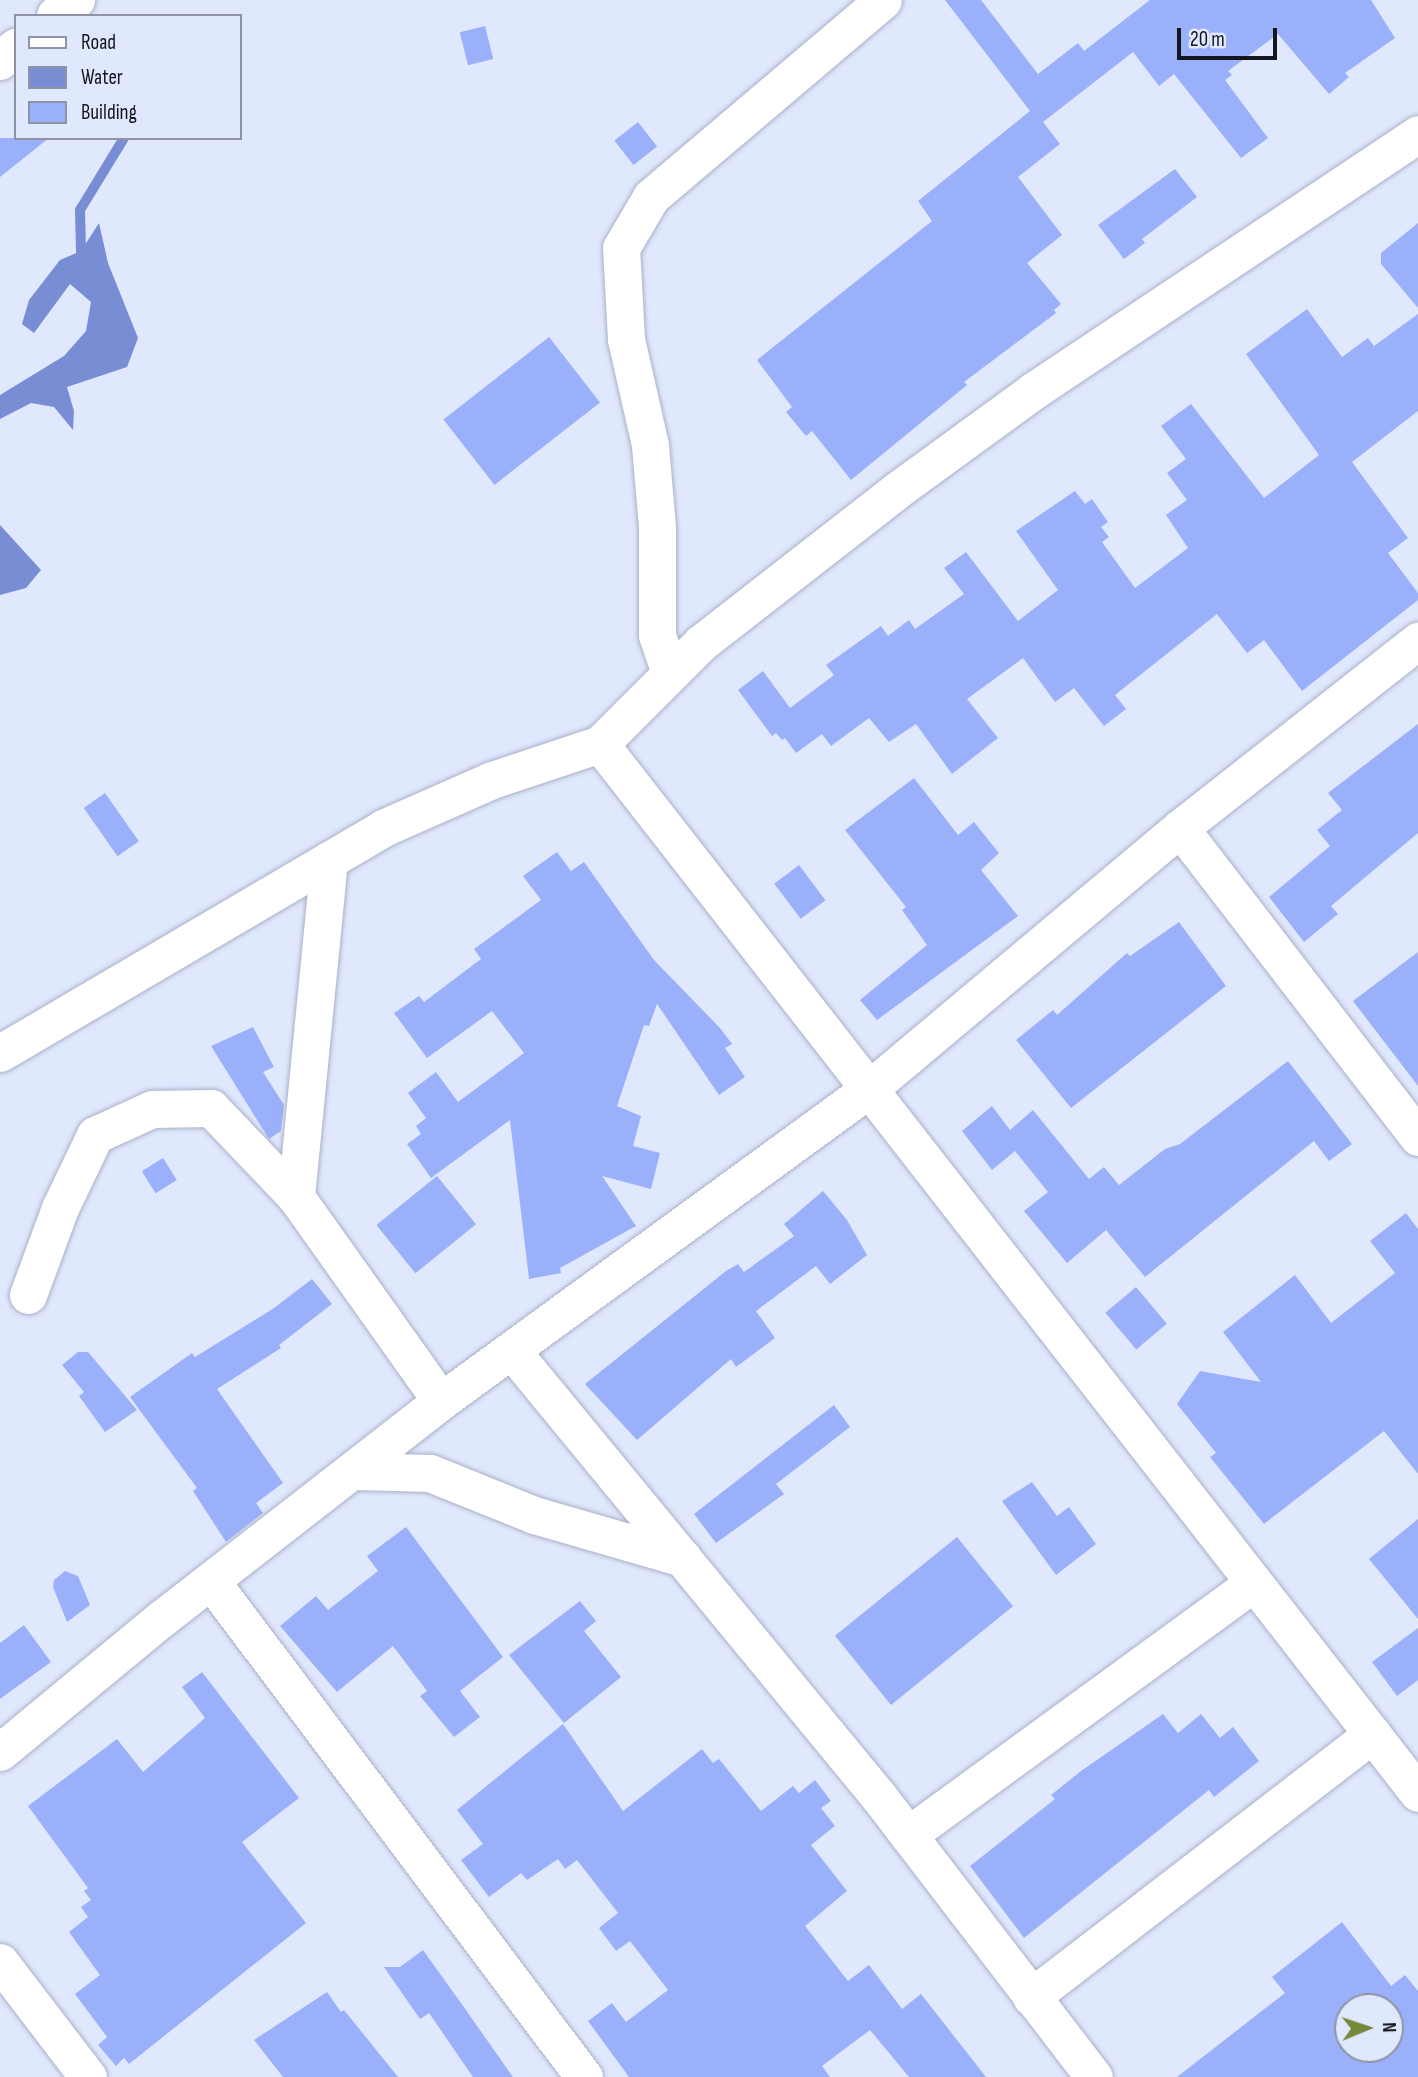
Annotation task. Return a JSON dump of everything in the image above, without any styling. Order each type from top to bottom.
[{"type":"main road","points":[[58,14],[76,0]]},
{"type":"main road","points":[[0,61],[14,50]]},
{"type":"street","points":[[670,673],[657,635],[657,527],[650,445],[626,340],[621,248],[652,197],[883,0]]},
{"type":"street","points":[[0,1053],[383,828],[492,780],[600,744],[701,643],[1023,398],[1418,134]]},
{"type":"street","points":[[0,1752],[211,1581],[355,1471],[441,1401],[869,1089],[1180,828],[1418,641]]},
{"type":"street","points":[[600,744],[1418,1793]]},
{"type":"street","points":[[1180,828],[1418,1138]]},
{"type":"street","points":[[296,1197],[329,860]]},
{"type":"street","points":[[28,1296],[60,1208],[95,1135],[152,1109],[211,1108],[296,1197],[441,1401]]},
{"type":"street","points":[[512,1350],[908,1835],[1094,2077]]},
{"type":"street","points":[[355,1471],[430,1473],[534,1515],[682,1558]]},
{"type":"street","points":[[211,1581],[584,2077]]},
{"type":"street","points":[[908,1835],[1254,1583]]},
{"type":"street","points":[[1031,1997],[1373,1734]]},
{"type":"street","points":[[0,1962],[88,2077]]},
{"type":"water","points":[[99,223],[108,263],[138,338],[127,367],[67,387],[74,411],[73,430],[54,407],[31,403],[0,419],[0,395],[64,356],[86,331],[91,302],[70,284],[34,333],[22,324],[29,300],[60,260],[81,251]]},
{"type":"water","points":[[0,525],[41,570],[26,588],[0,595]]},
{"type":"building","points":[[945,0],[981,0],[1038,74],[1078,43],[1084,51],[1150,0],[1371,0],[1395,38],[1345,73],[1349,77],[1329,94],[1278,34],[1228,71],[1232,75],[1225,80],[1268,138],[1241,158],[1174,74],[1159,86],[1133,52],[1043,122],[1060,144],[1018,177],[1062,235],[1027,263],[1061,304],[1054,310],[1056,313],[964,382],[967,385],[851,480],[812,431],[806,436],[786,412],[792,407],[757,360],[932,221],[918,201],[1030,111]]},
{"type":"building","points":[[485,26],[493,59],[468,65],[460,32]]},
{"type":"building","points":[[638,122],[657,146],[633,165],[614,140]]},
{"type":"building","points":[[0,138],[46,140],[0,177]]},
{"type":"building","points":[[1175,169],[1197,197],[1142,239],[1145,243],[1124,259],[1098,225]]},
{"type":"building","points":[[1418,223],[1418,308],[1381,264],[1381,253]]},
{"type":"building","points":[[1307,309],[1342,357],[1368,338],[1374,346],[1418,314],[1418,411],[1352,462],[1408,538],[1388,553],[1418,593],[1418,600],[1302,691],[1264,640],[1247,653],[1217,614],[1115,695],[1126,709],[1104,726],[1074,688],[1055,702],[1023,658],[967,699],[998,738],[952,774],[916,724],[889,742],[869,718],[831,746],[822,734],[796,753],[785,738],[782,740],[776,733],[772,736],[738,690],[763,671],[790,708],[834,675],[826,665],[881,626],[888,636],[909,620],[915,629],[964,594],[944,568],[966,552],[1018,621],[1058,590],[1016,531],[1075,491],[1085,504],[1092,499],[1108,522],[1101,527],[1109,537],[1102,542],[1135,588],[1188,548],[1166,515],[1187,500],[1167,473],[1186,459],[1161,426],[1191,404],[1264,498],[1319,455],[1246,354]]},
{"type":"building","points":[[549,337],[600,402],[495,485],[443,419]]},
{"type":"building","points":[[1418,724],[1418,833],[1331,906],[1338,914],[1304,942],[1269,897],[1330,846],[1317,830],[1342,810],[1328,793]]},
{"type":"building","points":[[914,778],[958,835],[974,822],[999,853],[981,870],[1018,916],[877,1020],[860,1000],[927,945],[902,910],[906,907],[845,830]]},
{"type":"building","points":[[105,793],[139,841],[118,856],[84,808]]},
{"type":"building","points":[[557,852],[571,871],[584,862],[654,960],[732,1044],[725,1048],[745,1077],[719,1095],[657,1004],[649,1026],[644,1025],[617,1106],[641,1116],[633,1146],[660,1153],[651,1189],[602,1176],[636,1226],[560,1268],[561,1273],[529,1279],[510,1120],[431,1178],[407,1144],[421,1134],[416,1126],[426,1118],[408,1093],[436,1072],[458,1102],[524,1053],[492,1011],[427,1058],[394,1013],[419,996],[424,1002],[481,959],[474,949],[541,900],[523,876]]},
{"type":"building","points":[[799,865],[825,900],[801,919],[774,884]]},
{"type":"building","points":[[1179,922],[1226,986],[1071,1108],[1016,1040],[1053,1010],[1057,1015],[1127,953],[1130,956]]},
{"type":"building","points":[[1418,952],[1418,1086],[1353,1001]]},
{"type":"building","points":[[253,1027],[274,1067],[263,1072],[284,1105],[281,1131],[269,1139],[211,1046]]},
{"type":"building","points":[[1288,1061],[1352,1144],[1329,1161],[1314,1141],[1145,1277],[1106,1230],[1067,1263],[1024,1211],[1048,1192],[1015,1151],[992,1170],[962,1131],[992,1106],[1010,1130],[1033,1110],[1089,1179],[1104,1167],[1119,1185],[1165,1149],[1180,1144]]},
{"type":"building","points":[[163,1158],[177,1180],[156,1193],[142,1171]]},
{"type":"building","points":[[437,1176],[476,1224],[415,1273],[376,1225]]},
{"type":"building","points":[[823,1191],[847,1220],[867,1255],[830,1284],[816,1266],[756,1311],[775,1338],[736,1367],[731,1359],[637,1440],[585,1384],[726,1271],[738,1264],[744,1272],[794,1236],[784,1224]]},
{"type":"building","points":[[1406,1213],[1418,1229],[1418,1474],[1384,1431],[1264,1524],[1210,1457],[1216,1453],[1177,1404],[1200,1371],[1261,1382],[1223,1332],[1295,1275],[1331,1323],[1395,1273],[1370,1241]]},
{"type":"building","points":[[312,1279],[332,1304],[279,1345],[281,1348],[217,1389],[283,1483],[256,1503],[263,1513],[226,1542],[193,1491],[197,1488],[130,1397],[192,1353],[195,1357],[274,1308]]},
{"type":"building","points":[[1136,1287],[1167,1324],[1136,1349],[1105,1313]]},
{"type":"building","points":[[78,1352],[88,1352],[137,1410],[105,1432],[79,1396],[84,1392],[62,1365]]},
{"type":"building","points":[[834,1405],[850,1427],[776,1484],[784,1494],[716,1543],[694,1514]]},
{"type":"building","points":[[1032,1482],[1057,1516],[1069,1507],[1096,1544],[1056,1575],[1002,1501]]},
{"type":"building","points":[[1418,1519],[1418,1619],[1369,1559]]},
{"type":"building","points":[[406,1527],[503,1657],[460,1691],[480,1717],[454,1737],[420,1696],[427,1691],[393,1646],[337,1692],[280,1626],[316,1596],[328,1610],[378,1571],[367,1556]]},
{"type":"building","points":[[957,1537],[1013,1606],[891,1705],[835,1636]]},
{"type":"building","points":[[65,1571],[78,1576],[90,1605],[67,1622],[53,1587],[54,1580]]},
{"type":"building","points":[[580,1601],[596,1621],[584,1631],[621,1677],[564,1723],[509,1655]]},
{"type":"building","points":[[24,1625],[51,1662],[0,1699],[0,1643]]},
{"type":"building","points":[[1418,1628],[1418,1680],[1397,1696],[1372,1662]]},
{"type":"building","points":[[202,1672],[299,1798],[242,1842],[306,1923],[129,2064],[124,2058],[116,2066],[98,2045],[107,2037],[75,1994],[100,1975],[69,1932],[88,1917],[81,1907],[91,1900],[84,1891],[88,1888],[28,1806],[117,1739],[143,1772],[205,1718],[182,1687]]},
{"type":"building","points":[[1163,1714],[1178,1733],[1201,1714],[1220,1738],[1233,1727],[1259,1761],[1214,1797],[1209,1790],[1024,1938],[970,1866],[1055,1799],[1051,1795],[1081,1771]]},
{"type":"building","points":[[563,1724],[623,1811],[702,1749],[713,1763],[719,1759],[761,1811],[793,1786],[799,1793],[815,1780],[831,1801],[821,1808],[835,1826],[811,1845],[847,1891],[805,1926],[848,1981],[869,1965],[902,2009],[921,1994],[986,2077],[909,2077],[870,2030],[822,2066],[830,2077],[629,2077],[588,2021],[612,2003],[626,2022],[668,1990],[630,1941],[616,1951],[599,1928],[618,1913],[577,1860],[565,1869],[558,1859],[527,1880],[521,1873],[489,1897],[461,1860],[483,1844],[457,1810]]},
{"type":"building","points":[[1342,1922],[1391,1986],[1405,1975],[1418,1991],[1418,2077],[1177,2077],[1285,1993],[1272,1977]]},
{"type":"building","points":[[423,1950],[513,2077],[473,2077],[429,2013],[420,2019],[384,1967],[400,1967]]},
{"type":"building","points":[[327,1992],[398,2077],[283,2077],[254,2040]]},
{"type":"waterway","points":[[81,251],[80,210],[123,140]]}]
